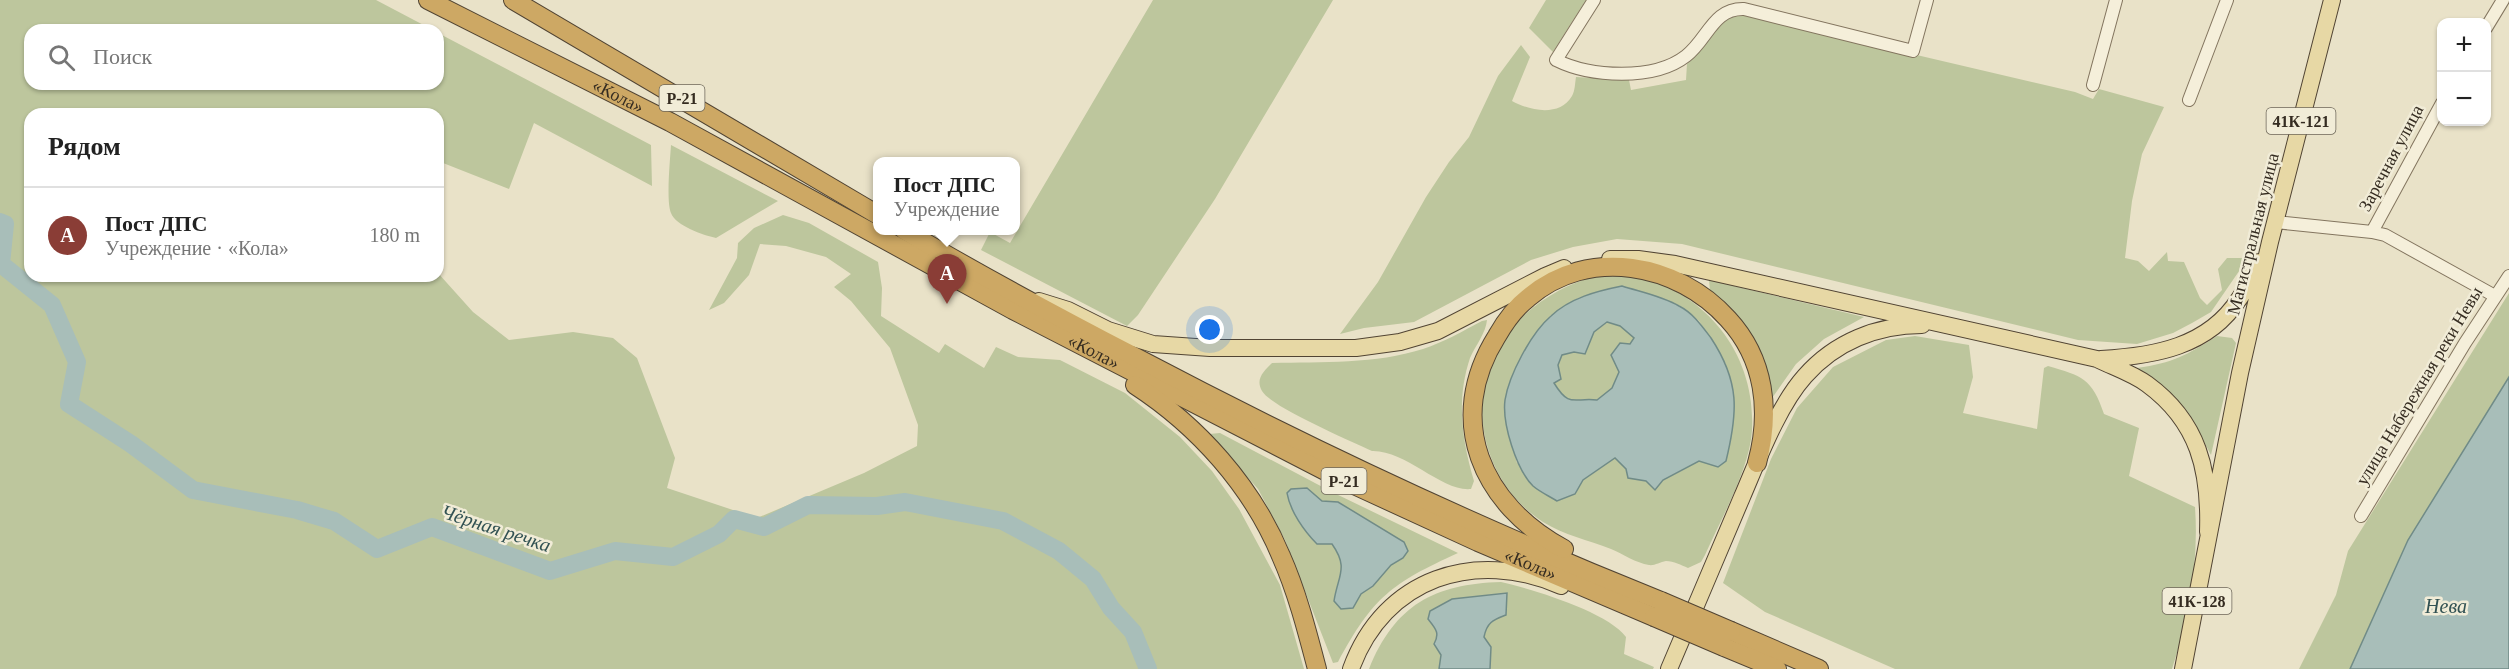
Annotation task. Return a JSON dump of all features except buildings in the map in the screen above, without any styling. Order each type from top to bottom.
[{"type":"highway","name":"«Кола»","points":[[428,0],[670,122],[873,232]]},
{"type":"highway","name":"«Кола»","points":[[513,0],[873,212]]},
{"type":"highway","name":"«Кола»","points":[[878,235],[1043,325],[1351,484],[1456,532],[1658,609],[1727,639],[1819,669]]},
{"type":"highway","name":"«Кола»","points":[[911,235],[1016,294],[1198,390],[1349,464],[1642,593],[1658,609]]},
{"type":"highway","points":[[1642,593],[1607,567],[1565,549],[1537,533],[1511,510],[1496,491],[1480,461],[1473,426],[1473,396],[1489,349],[1515,309],[1550,283],[1599,268],[1619,266],[1645,269],[1689,286],[1711,301],[1732,323],[1747,345],[1758,371],[1765,417],[1762,445],[1757,463]]},
{"type":"highway","points":[[1043,325],[1172,412],[1213,451],[1226,467],[1252,501],[1281,556],[1302,612],[1317,669]]},
{"type":"highway","name":"«Кола»","points":[[1727,639],[1777,669]]},
{"type":"main road","name":"Магистральная улица","points":[[2208,532],[2240,373],[2270,242],[2332,0]]},
{"type":"main road","points":[[2097,359],[2162,352],[2193,341],[2209,331],[2228,314],[2239,299],[2270,242]]},
{"type":"main road","points":[[1016,294],[1068,310],[1108,330],[1153,344],[1210,348],[1356,348],[1400,342],[1438,331],[1558,270],[1599,260],[1638,259],[1675,264],[1901,313],[1956,328],[2097,359],[2146,383],[2186,424],[2199,451],[2206,472],[2209,494],[2208,532]]},
{"type":"main road","points":[[1669,669],[1773,428],[1803,377],[1830,354],[1857,337],[1905,325],[1956,328]]},
{"type":"main road","name":"41К-128","points":[[2183,669],[2208,532]]},
{"type":"main road","points":[[1351,669],[1362,642],[1371,628],[1396,602],[1421,584],[1460,572],[1491,570],[1521,573],[1554,583],[1618,611],[1658,609]]},
{"type":"street","points":[[1594,0],[1556,60],[1573,69],[1642,72],[1673,64],[1694,49],[1721,14],[1745,5],[1912,51],[1927,0]]},
{"type":"street","points":[[2093,85],[2116,0]]},
{"type":"street","points":[[2189,100],[2227,0]]},
{"type":"street","points":[[2491,21],[2503,0]]},
{"type":"street","name":"Заречная улица","points":[[2372,232],[2437,112]]},
{"type":"street","points":[[2275,222],[2372,232],[2403,243],[2494,296]]},
{"type":"street","name":"улица Набережная реки Невы","points":[[2361,516],[2494,296],[2509,276]]},
{"type":"green space","points":[[0,0],[376,0],[422,24],[24,24],[24,90],[444,90],[444,36],[651,145],[652,186],[534,123],[509,189],[444,163],[444,108],[24,108],[24,282],[444,282],[444,280],[473,312],[509,340],[573,332],[613,338],[637,358],[675,458],[667,488],[757,518],[864,473],[917,446],[918,425],[890,348],[851,301],[834,287],[851,274],[826,257],[786,246],[760,244],[749,275],[724,303],[709,310],[737,258],[738,243],[754,228],[783,215],[809,223],[878,262],[882,288],[881,316],[939,353],[945,344],[984,368],[996,347],[1018,357],[1060,360],[1125,393],[1180,437],[1212,471],[1239,509],[1280,585],[1304,669],[0,669]]},
{"type":"green space","points":[[1153,0],[1333,0],[1215,199],[1138,315],[1127,326],[981,250],[988,235],[995,235],[1010,243],[1015,235],[1020,235],[1020,226]]},
{"type":"green space","points":[[1546,0],[1586,0],[1553,52],[1529,28]]},
{"type":"green space","points":[[1737,13],[2075,92],[2093,99],[2099,89],[2164,107],[2142,154],[2132,201],[2125,258],[2138,261],[2149,271],[2167,252],[2168,261],[2184,262],[2200,298],[2207,305],[2222,290],[2218,269],[2227,258],[2248,258],[2211,312],[2173,333],[2137,344],[2078,340],[1682,244],[1617,239],[1573,247],[1531,260],[1414,322],[1364,328],[1340,334],[1378,282],[1426,197],[1469,137],[1498,76],[1521,45],[1530,57],[1512,101],[1536,109],[1552,109],[1567,103],[1572,96],[1576,77],[1629,80],[1631,90],[1686,80],[1687,64],[1725,20]]},
{"type":"green space","points":[[671,145],[778,201],[716,238],[690,229],[678,222],[671,213],[669,180]]},
{"type":"green space","points":[[1598,275],[1640,277],[1665,286],[1688,299],[1724,333],[1737,355],[1746,378],[1751,403],[1752,430],[1746,460],[1734,493],[1705,555],[1701,562],[1688,568],[1669,561],[1653,565],[1644,564],[1551,527],[1522,505],[1505,484],[1492,461],[1485,435],[1482,409],[1485,383],[1493,357],[1508,333],[1526,313],[1560,290]],"holes":[[[1622,286],[1680,306],[1699,321],[1726,364],[1718,467],[1699,460],[1666,478],[1649,480],[1629,477],[1626,469],[1615,458],[1583,480],[1517,463],[1506,420],[1505,400],[1550,316],[1578,298]]]},
{"type":"green space","points":[[1709,280],[1864,317],[1824,339],[1796,364],[1770,401],[1710,291]]},
{"type":"green space","points":[[2509,293],[2509,377],[2408,540],[2350,669],[2299,669],[2336,595],[2348,551]]},
{"type":"green space","points":[[1487,320],[1470,358],[1463,389],[1462,420],[1466,450],[1474,481],[1471,489],[1448,484],[1398,457],[1385,452],[1372,451],[1312,423],[1268,398],[1260,387],[1261,376],[1272,363],[1368,360],[1405,354],[1438,343]]},
{"type":"green space","points":[[1608,322],[1620,326],[1634,338],[1612,388],[1597,400],[1568,399],[1554,383],[1560,379],[1558,365],[1562,355],[1574,352],[1585,354],[1594,332]]},
{"type":"green space","points":[[1915,336],[1969,345],[1973,377],[1963,413],[2037,429],[2044,368],[2048,366],[2084,380],[2095,393],[2104,414],[2139,428],[2129,476],[2195,507],[2194,569],[2188,609],[2172,669],[1895,669],[1765,612],[1723,583],[1771,459],[1797,408],[1833,367],[1886,340]]},
{"type":"green space","points":[[2217,336],[2232,338],[2236,343],[2211,455],[2188,416],[2161,388],[2137,368],[2160,364],[2179,357]]},
{"type":"green space","points":[[1220,433],[1332,492],[1458,553],[1416,574],[1386,594],[1362,622],[1338,662],[1333,663],[1285,540],[1258,489],[1209,434]],"holes":[[[1307,488],[1322,501],[1338,502],[1404,542],[1403,558],[1391,565],[1373,586],[1361,594],[1336,593],[1341,577],[1342,558],[1332,544],[1296,514],[1288,499]]]},
{"type":"green space","points":[[1501,582],[1549,596],[1587,610],[1603,619],[1626,637],[1624,654],[1654,667],[1653,669],[1490,669],[1491,647],[1484,637],[1486,627],[1506,593],[1452,599],[1428,619],[1436,631],[1437,637],[1434,644],[1441,655],[1439,669],[1369,669],[1379,647],[1391,629],[1420,602],[1456,587]]},
{"type":"water","points":[[1622,286],[1659,297],[1684,309],[1701,324],[1711,338],[1727,369],[1734,398],[1733,427],[1726,461],[1718,467],[1699,461],[1663,480],[1655,490],[1646,481],[1628,478],[1626,469],[1615,458],[1583,480],[1575,494],[1557,501],[1533,486],[1521,469],[1508,433],[1505,410],[1507,390],[1516,367],[1543,323],[1558,310],[1575,300]],"holes":[[[1607,322],[1620,326],[1634,338],[1630,344],[1620,343],[1611,355],[1619,372],[1612,388],[1597,400],[1573,400],[1564,396],[1554,383],[1561,379],[1558,365],[1562,355],[1574,352],[1585,354],[1594,332]]]},
{"type":"water","name":"Нева","points":[[2509,377],[2509,669],[2350,669],[2408,540]]},
{"type":"water","points":[[1307,488],[1322,501],[1338,502],[1404,542],[1408,551],[1403,558],[1391,565],[1373,586],[1361,594],[1353,608],[1341,609],[1334,601],[1341,572],[1337,552],[1332,544],[1317,544],[1291,507],[1287,493],[1291,489]]},
{"type":"water","points":[[1507,593],[1506,615],[1491,622],[1484,637],[1491,647],[1490,669],[1439,669],[1441,655],[1434,644],[1437,634],[1428,619],[1430,611],[1452,599]]},
{"type":"waterway","name":"Чёрная речка","points":[[0,222],[5,224],[1,264],[52,305],[77,362],[69,404],[131,444],[193,490],[297,510],[334,521],[377,549],[432,527],[550,571],[615,551],[673,557],[719,534],[734,519],[764,527],[808,505],[877,506],[905,502],[1003,521],[1059,551],[1093,579],[1111,608],[1133,632],[1148,669]]},
{"type":"place","name":"Пост ДПС","points":[[947,304]]}]
